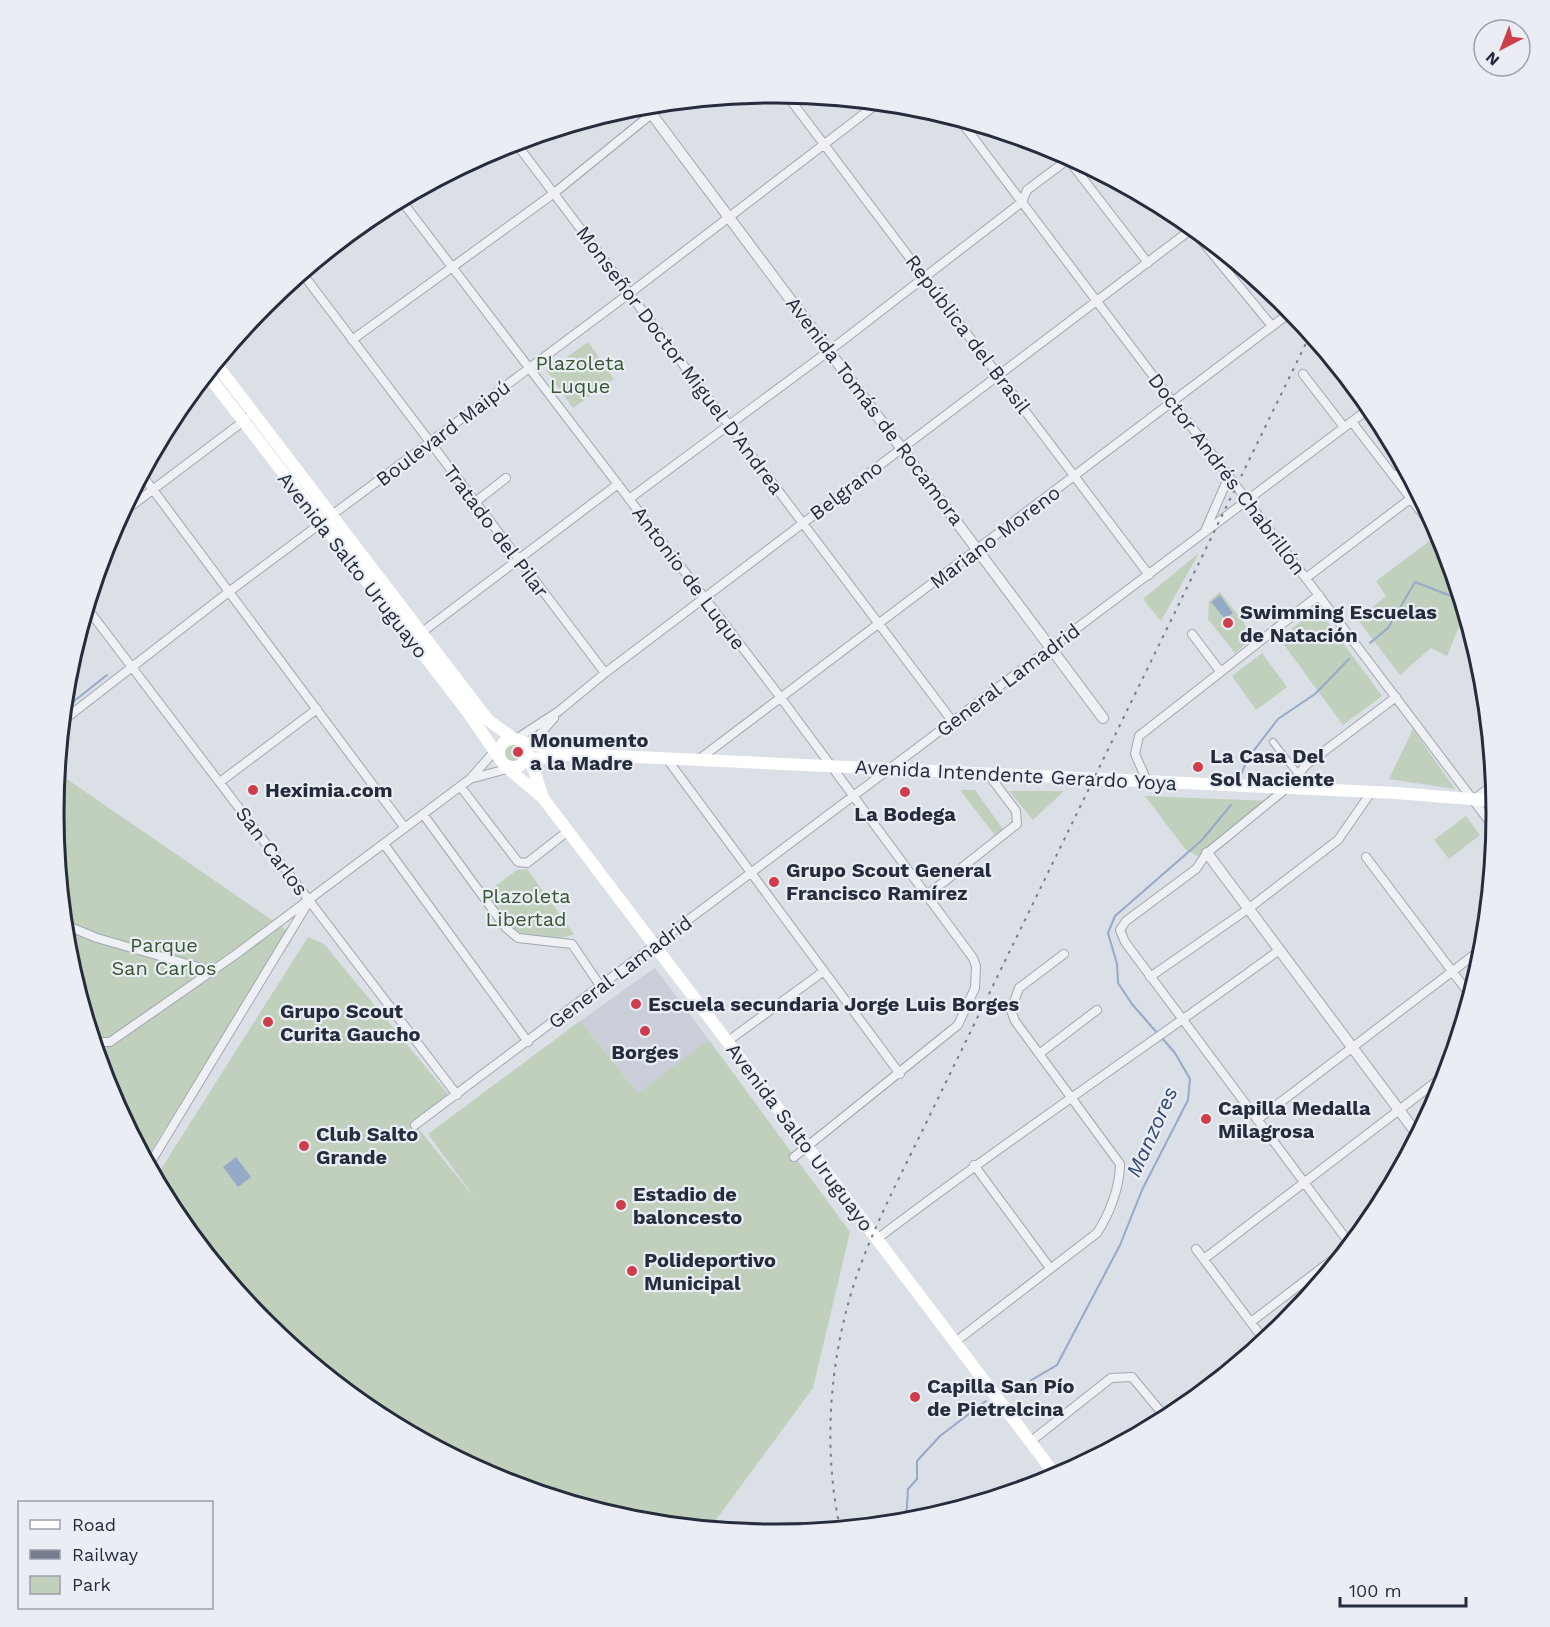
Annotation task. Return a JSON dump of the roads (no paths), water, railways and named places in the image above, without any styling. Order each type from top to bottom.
[{"type":"main road","name":"Avenida Salto Uruguayo","points":[[220,370],[248,418]]},
{"type":"main road","name":"Avenida Salto Uruguayo","points":[[212,380],[248,418],[416,636],[503,759],[543,798],[1051,1468]]},
{"type":"main road","name":"Avenida Salto Uruguayo","points":[[416,636],[488,720],[524,748],[543,798]]},
{"type":"main road","name":"Avenida Intendente Gerardo Yoya","points":[[524,748],[573,754],[666,759],[1372,791],[1485,801]]},
{"type":"main road","points":[[503,759],[524,748]]},
{"type":"main road","points":[[503,759],[524,748]]},
{"type":"street","name":"República del Brasil","points":[[794,104],[1149,574]]},
{"type":"street","name":"Boulevard Maipú","points":[[72,714],[230,591],[630,293],[870,109]]},
{"type":"street","name":"Avenida Tomás de Rocamora","points":[[651,114],[1103,718]]},
{"type":"street","points":[[352,340],[553,194],[641,116]]},
{"type":"street","name":"Doctor Andrés Chabrillón","points":[[967,130],[1486,817]]},
{"type":"street","name":"Monseñor Doctor Miguel D'Andrea","points":[[521,150],[953,722]]},
{"type":"street","points":[[629,499],[926,277],[1022,202],[1027,190],[1060,163]]},
{"type":"street","points":[[1078,171],[1148,263]]},
{"type":"street","name":"Antonio de Luque","points":[[406,207],[781,698],[973,958],[976,966],[975,988],[958,1025],[900,1074]]},
{"type":"street","name":"Belgrano","points":[[524,748],[559,711],[605,673],[1148,263],[1184,233]]},
{"type":"street","points":[[1214,255],[1272,326]]},
{"type":"street","name":"Tratado del Pilar","points":[[307,279],[605,673]]},
{"type":"street","name":"Mariano Moreno","points":[[698,760],[979,550],[1283,318]]},
{"type":"street","points":[[1303,374],[1394,477],[1414,503]]},
{"type":"street","name":"General Lamadrid","points":[[416,1125],[1362,414]]},
{"type":"street","points":[[137,502],[248,418]]},
{"type":"street","points":[[1394,477],[1398,474]]},
{"type":"street","points":[[1205,532],[1229,476]]},
{"type":"street","points":[[474,503],[507,478]]},
{"type":"street","points":[[147,482],[405,828]]},
{"type":"street","points":[[416,636],[618,484]]},
{"type":"street","points":[[1306,578],[1410,499]]},
{"type":"street","points":[[1148,781],[1136,754],[1139,736],[1319,595]]},
{"type":"street","name":"San Carlos","points":[[93,616],[457,1095]]},
{"type":"street","points":[[1192,634],[1220,671]]},
{"type":"street","points":[[1345,1237],[1182,1021],[1125,942],[1120,930],[1126,921],[1196,869],[1207,853],[1288,788],[1306,765],[1396,697]]},
{"type":"street","points":[[219,782],[317,709]]},
{"type":"street","name":"Belgrano","points":[[524,748],[559,711]]},
{"type":"street","points":[[1273,742],[1298,774]]},
{"type":"street","points":[[470,779],[503,759]]},
{"type":"street","points":[[102,1041],[110,1042],[212,971],[460,786],[503,759]]},
{"type":"street","points":[[666,759],[753,873],[900,1074],[794,1157]]},
{"type":"street","points":[[926,896],[1017,824],[1016,811],[988,774]]},
{"type":"street","points":[[460,786],[518,862],[526,863],[568,831]]},
{"type":"street","points":[[1473,800],[1485,790]]},
{"type":"street","points":[[1150,977],[1248,909],[1338,840],[1372,791]]},
{"type":"street","points":[[423,814],[506,928],[518,938],[572,944],[601,987]]},
{"type":"street","points":[[384,844],[528,1042]]},
{"type":"street","points":[[1207,853],[1412,1128]]},
{"type":"street","points":[[1366,857],[1464,986]]},
{"type":"street","points":[[154,1157],[310,900]]},
{"type":"street","points":[[75,930],[212,971]]},
{"type":"street","points":[[877,1239],[974,1165],[1182,1021],[1278,951]]},
{"type":"street","points":[[956,1342],[1101,1228],[1120,1176],[1120,1164],[1015,1021],[1011,1010],[1019,988],[1064,954]]},
{"type":"street","points":[[1257,1120],[1471,957]]},
{"type":"street","points":[[728,1041],[824,971]]},
{"type":"street","points":[[1039,1054],[1097,1010]]},
{"type":"street","points":[[1204,1259],[1431,1086]]},
{"type":"street","points":[[974,1165],[1050,1268]]},
{"type":"street","points":[[1196,1249],[1259,1333]]},
{"type":"street","points":[[1251,1322],[1319,1270]]},
{"type":"street","points":[[1030,1442],[1111,1378],[1132,1377],[1160,1410]]},
{"type":"water","points":[[1220,595],[1233,613],[1225,619],[1211,602]]},
{"type":"water","points":[[236,1157],[251,1177],[238,1187],[223,1167]]},
{"type":"waterway","name":"Manzores","points":[[1370,643],[1388,628],[1415,582],[1451,596]]},
{"type":"waterway","name":"Manzores","points":[[1239,779],[1248,758],[1278,719],[1315,694],[1349,659]]},
{"type":"waterway","points":[[74,701],[107,675]]},
{"type":"waterway","name":"Manzores","points":[[1158,1034],[1132,1004],[1118,983],[1117,964],[1108,933],[1115,916],[1201,841],[1231,805]]},
{"type":"waterway","name":"Manzores","points":[[1008,1394],[1057,1365],[1120,1245],[1142,1190],[1188,1100],[1190,1079],[1175,1053],[1162,1038]]},
{"type":"waterway","name":"Manzores","points":[[907,1511],[908,1489],[917,1479],[917,1461],[940,1436],[986,1401]]},
{"type":"railway","points":[[839,1521],[834,1496],[830,1432],[835,1366],[848,1303],[865,1252],[900,1175],[1306,342]]},
{"type":"place","name":"Swimming Escuelas de Natación","points":[[1228,623]]},
{"type":"place","name":"Monumento a la Madre","points":[[518,752]]},
{"type":"place","name":"La Casa Del Sol Naciente","points":[[1198,767]]},
{"type":"place","name":"Heximia.com","points":[[253,790]]},
{"type":"place","name":"La Bodega","points":[[905,792]]},
{"type":"place","name":"Grupo Scout General Francisco Ramírez","points":[[774,882]]},
{"type":"place","name":"Escuela secundaria Jorge Luis Borges","points":[[636,1004]]},
{"type":"place","name":"Grupo Scout Curita Gaucho","points":[[268,1022]]},
{"type":"place","name":"Borges","points":[[645,1031]]},
{"type":"place","name":"Capilla Medalla Milagrosa","points":[[1206,1119]]},
{"type":"place","name":"Club Salto Grande","points":[[304,1146]]},
{"type":"place","name":"Estadio de baloncesto","points":[[621,1205]]},
{"type":"place","name":"Polideportivo Municipal","points":[[632,1271]]},
{"type":"place","name":"Capilla San Pío de Pietrelcina","points":[[915,1397]]},
{"type":"park label","name":"Plazoleta Luque","points":[[580,374]]},
{"type":"park label","name":"Plazoleta Libertad","points":[[526,908]]},
{"type":"park label","name":"Parque San Carlos","points":[[164,956]]}]
